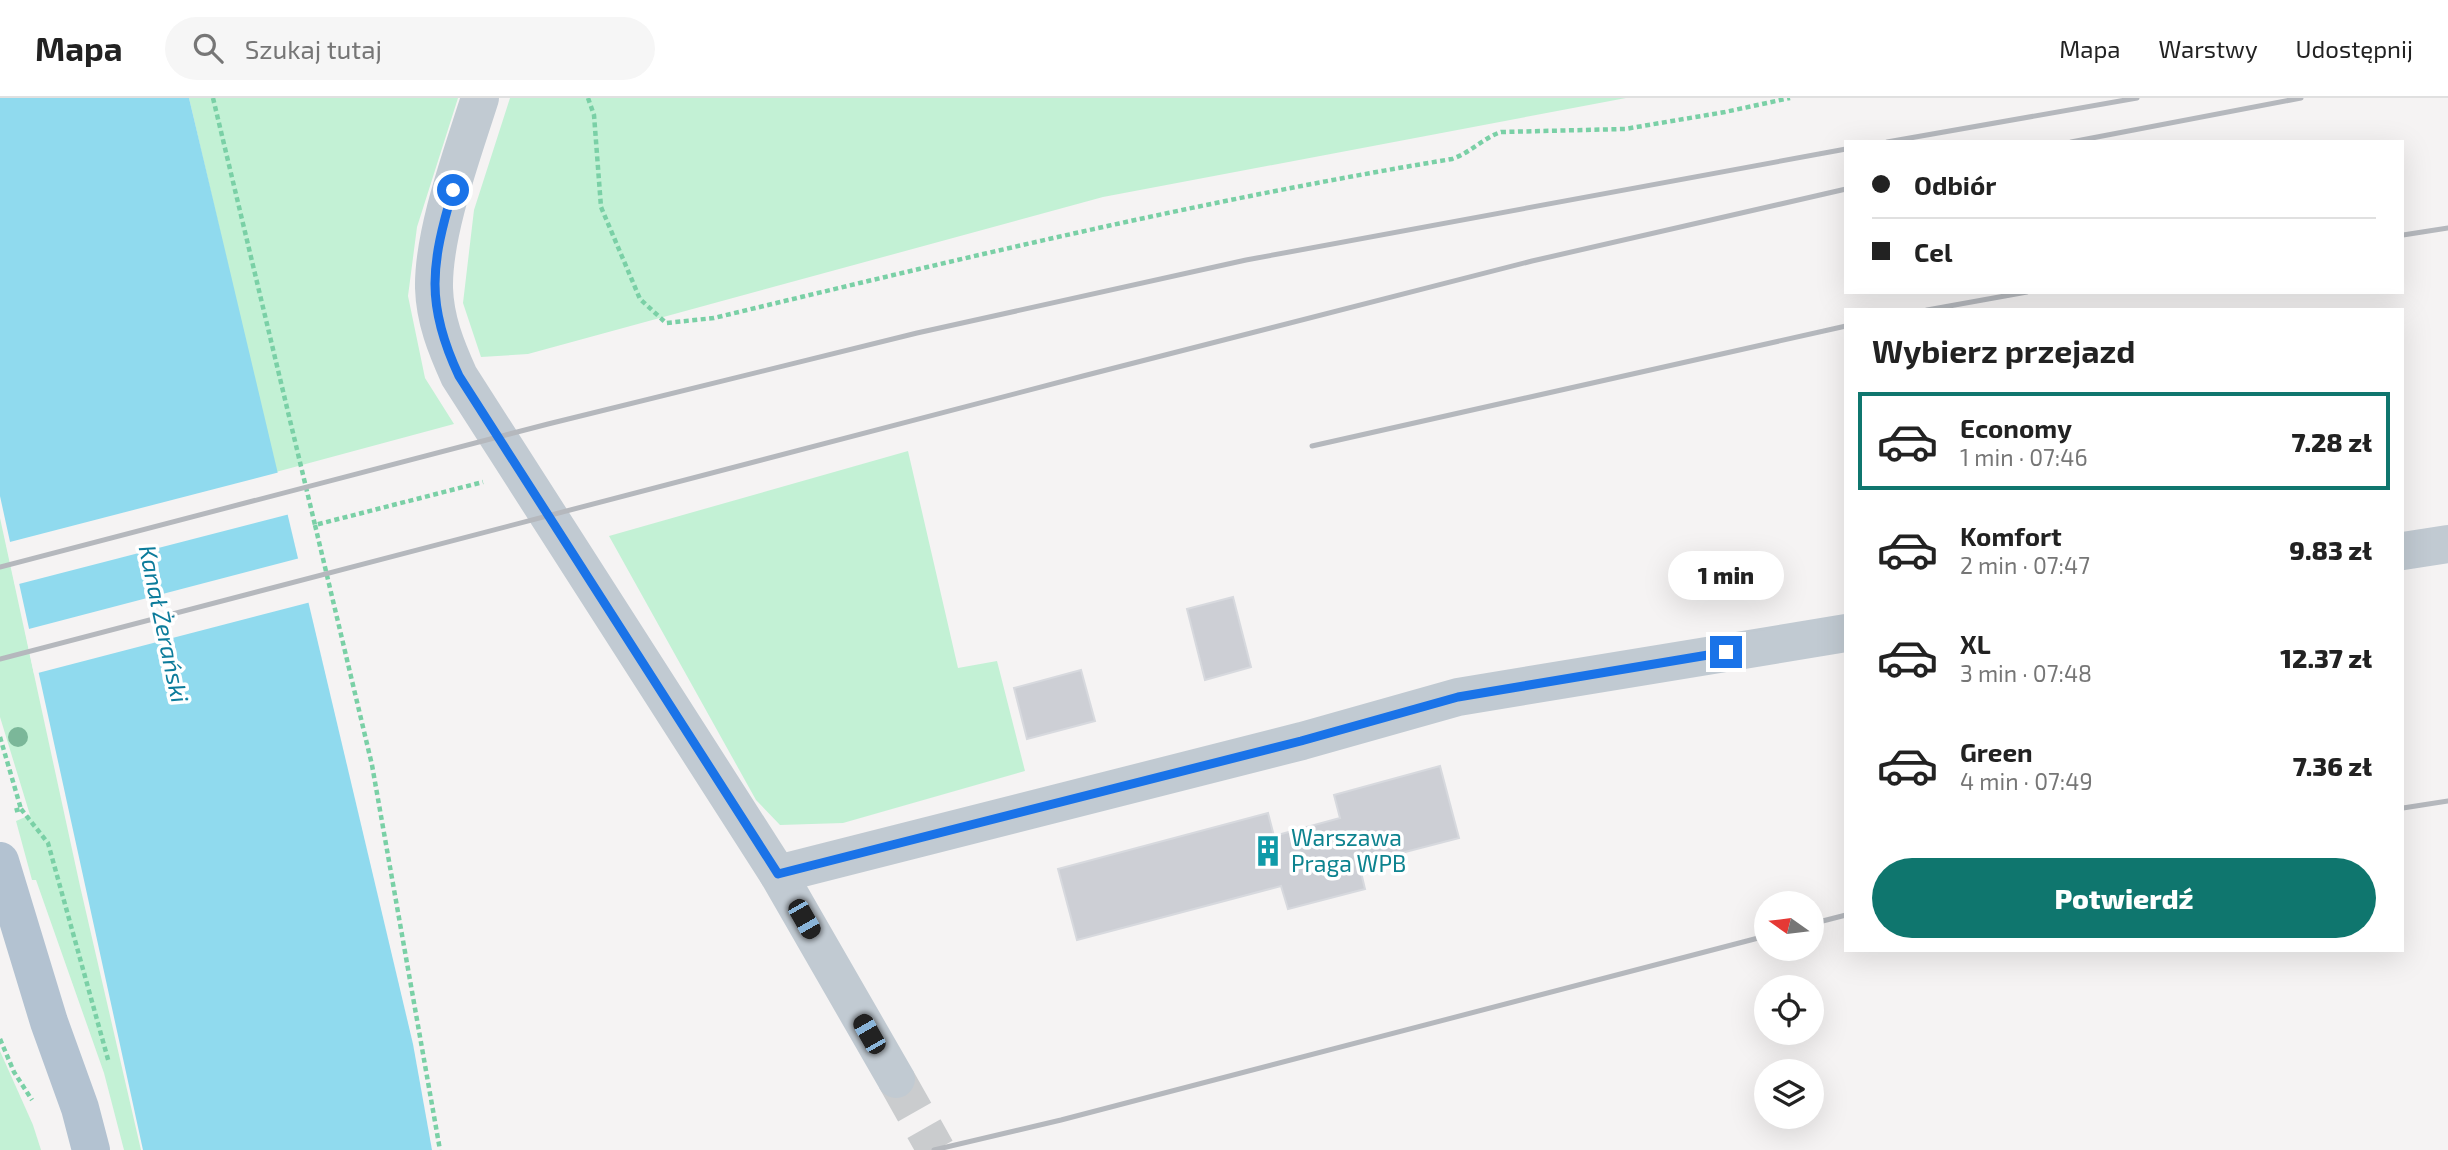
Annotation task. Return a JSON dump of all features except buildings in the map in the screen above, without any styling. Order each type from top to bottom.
[{"type":"main road","points":[[0,862],[91,1150]]},
{"type":"main road","points":[[0,944],[49,1022]]},
{"type":"lane","points":[[481,98],[446,211],[436,259],[434,288],[443,343],[521,473],[778,874],[895,1079]]},
{"type":"lane","points":[[2404,551],[2448,544]]},
{"type":"lane","points":[[778,874],[1288,745],[1458,697],[1844,633]]},
{"type":"path","points":[[213,98],[372,765],[440,1150]]},
{"type":"path","points":[[588,98],[594,115],[601,206],[640,299],[666,323],[714,318],[1012,246],[1258,193],[1451,159],[1501,132],[1625,129],[1790,98]]},
{"type":"path","points":[[315,525],[521,473]]},
{"type":"path","points":[[0,737],[21,809],[48,844],[111,1069]]},
{"type":"path","points":[[13,811],[21,809]]},
{"type":"path","points":[[0,1039],[14,1072],[37,1108]]},
{"type":"green space","points":[[189,98],[458,98],[417,227],[408,296],[425,378],[454,424],[276,472]]},
{"type":"green space","points":[[510,98],[1626,98],[1103,197],[528,354],[481,357],[463,303],[474,210]]},
{"type":"green space","points":[[908,451],[958,668],[997,661],[1025,771],[843,823],[780,825],[756,800],[609,536]]},
{"type":"green space","points":[[0,518],[141,1150],[124,1150],[104,1073],[36,880],[32,880],[16,821],[30,815],[0,717]]},
{"type":"green space","points":[[0,1051],[33,1125],[41,1150],[0,1150]]},
{"type":"water","name":"Kanał Żerański","points":[[0,98],[189,98],[413,1044],[432,1150],[143,1150],[0,496]]},
{"type":"pier","points":[[280,472],[290,514],[15,585],[6,543]]},
{"type":"pier","points":[[300,558],[311,602],[34,674],[25,630]]},
{"type":"tunnel","points":[[896,1079],[936,1150]]},
{"type":"railway","points":[[1898,140],[2137,98]]},
{"type":"railway","points":[[2081,140],[2301,98]]},
{"type":"railway","points":[[0,567],[548,424],[917,333],[1246,260],[1844,149]]},
{"type":"railway","points":[[0,659],[1532,261],[1844,189]]},
{"type":"railway","points":[[2404,235],[2448,228]]},
{"type":"railway","points":[[1938,308],[2016,294]]},
{"type":"railway","points":[[1312,446],[1844,326]]},
{"type":"railway","points":[[2404,808],[2448,801]]},
{"type":"railway","points":[[1824,921],[1844,916]]},
{"type":"railway","points":[[934,1150],[1061,1120],[1754,939]]},
{"type":"place","name":"Warszawa Praga WPB","points":[[1268,851]]},
{"type":"route","points":[[453,190],[436,259],[434,288],[443,343],[459,376],[778,874],[1301,741],[1458,697],[1726,652]]}]
